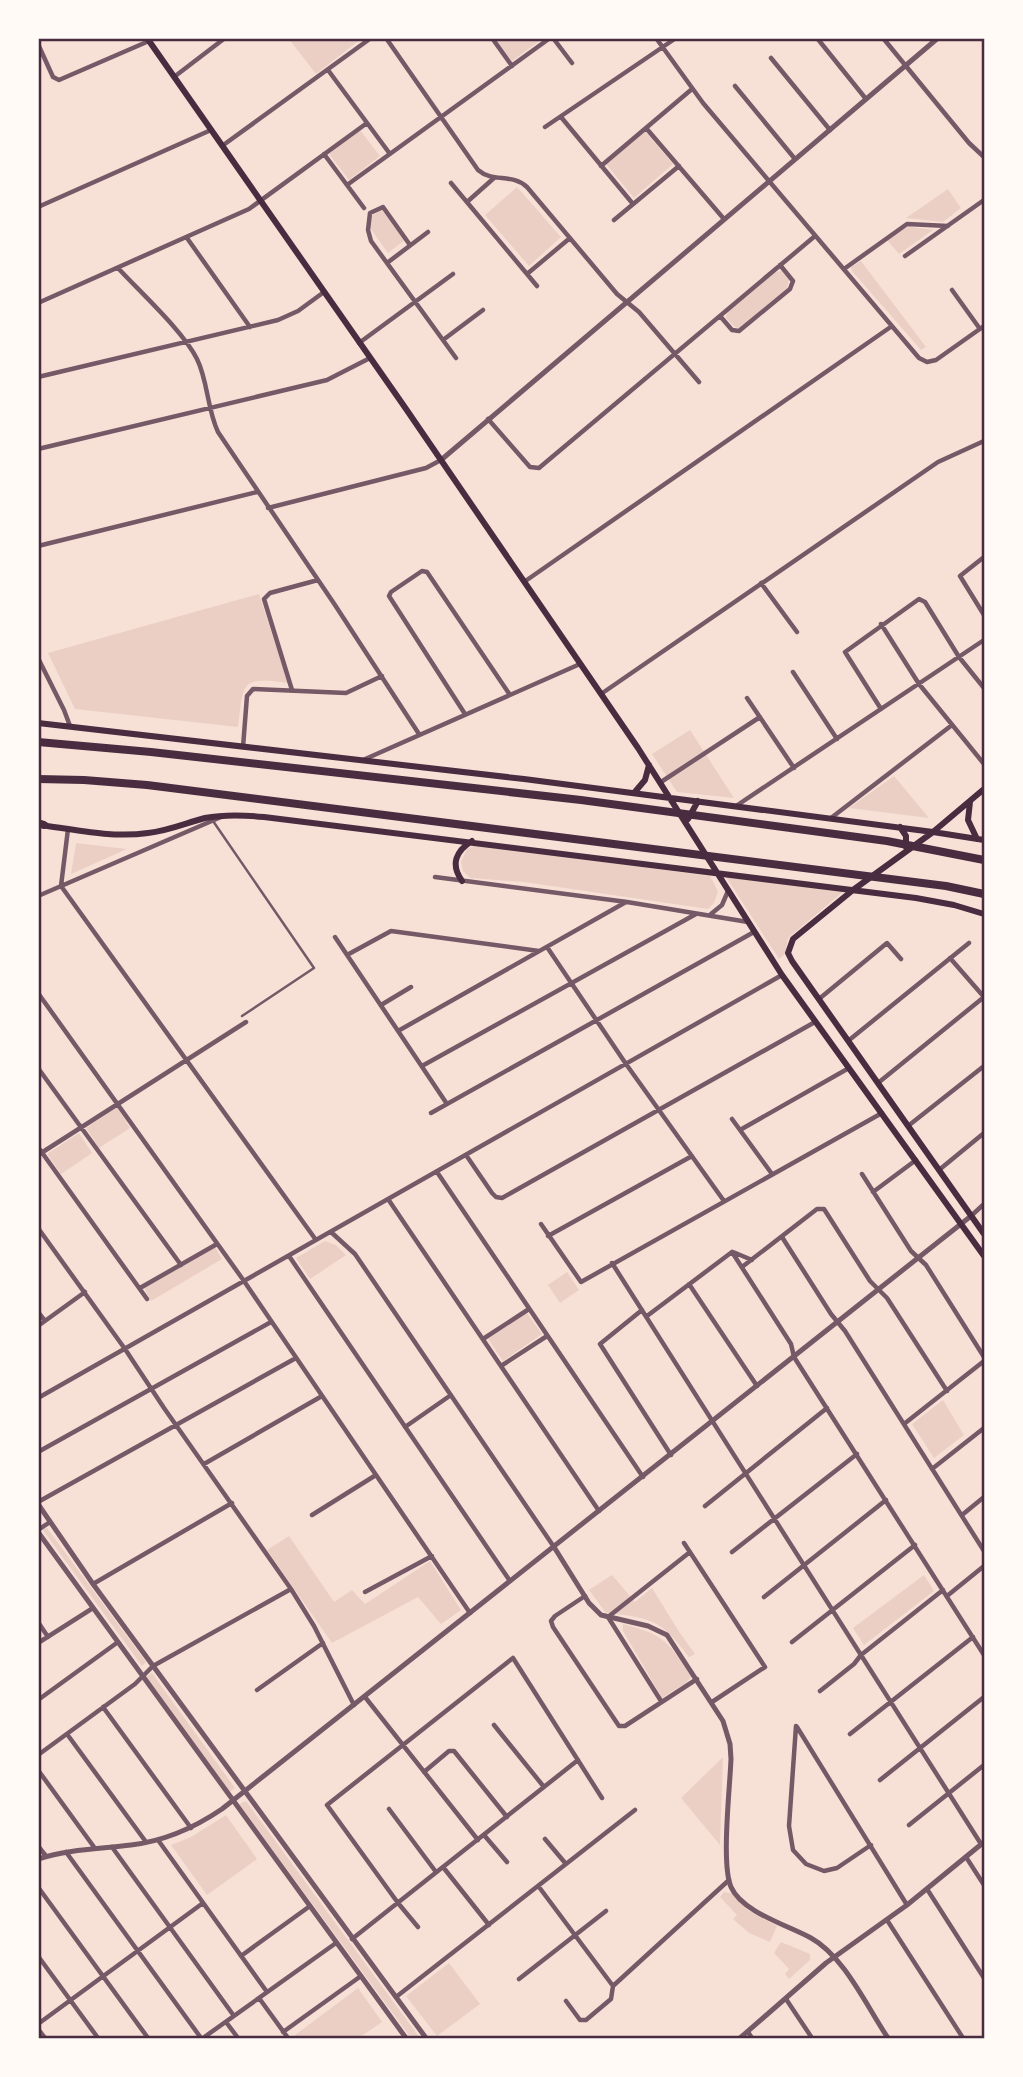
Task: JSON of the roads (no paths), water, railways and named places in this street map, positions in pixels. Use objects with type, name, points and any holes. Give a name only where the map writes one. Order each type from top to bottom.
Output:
[{"type":"highway","points":[[38,742],[581,800],[887,841],[985,860]]},
{"type":"highway","points":[[38,779],[160,787],[946,886],[985,894]]},
{"type":"main road","points":[[148,40],[661,782],[782,975],[985,1256]]},
{"type":"main road","points":[[38,723],[635,793],[981,840]]},
{"type":"main road","points":[[635,793],[645,779],[649,765]]},
{"type":"main road","points":[[985,789],[933,832],[853,890],[796,936],[789,945],[790,957],[985,1234]]},
{"type":"main road","points":[[971,800],[968,820],[971,830],[981,840]]},
{"type":"main road","points":[[687,824],[696,803]]},
{"type":"main road","points":[[40,824],[117,835],[146,834],[224,816],[264,817],[930,900],[985,914]]},
{"type":"main road","points":[[900,827],[906,836],[905,852]]},
{"type":"main road","points":[[461,881],[455,860],[459,851],[472,841]]},
{"type":"street","points":[[174,77],[225,38]]},
{"type":"street","points":[[222,146],[371,38]]},
{"type":"street","points":[[386,38],[478,170],[494,178],[509,178],[523,183],[617,294],[639,312],[699,382]]},
{"type":"street","points":[[347,185],[552,38],[572,63]]},
{"type":"street","points":[[656,38],[692,89],[919,358],[930,362],[982,328],[952,290]]},
{"type":"street","points":[[545,127],[676,38]]},
{"type":"street","points":[[817,38],[866,99]]},
{"type":"street","points":[[883,38],[968,143],[985,158]]},
{"type":"street","points":[[268,508],[426,468],[440,460],[938,38]]},
{"type":"street","points":[[493,39],[512,65]]},
{"type":"street","points":[[38,44],[53,77],[59,80],[148,40]]},
{"type":"street","points":[[771,58],[830,130]]},
{"type":"street","points":[[328,70],[390,154]]},
{"type":"street","points":[[735,86],[795,159]]},
{"type":"street","points":[[601,166],[692,89]]},
{"type":"street","points":[[561,117],[633,204]]},
{"type":"street","points":[[38,303],[249,209],[367,122]]},
{"type":"street","points":[[646,128],[724,219]]},
{"type":"street","points":[[38,207],[211,130]]},
{"type":"street","points":[[324,154],[364,208]]},
{"type":"street","points":[[614,220],[679,166]]},
{"type":"street","points":[[467,202],[494,178]]},
{"type":"street","points":[[451,183],[537,286]]},
{"type":"street","points":[[905,257],[985,201]]},
{"type":"street","points":[[411,245],[383,207],[370,213],[369,236],[456,358]]},
{"type":"street","points":[[844,269],[907,224],[948,226]]},
{"type":"street","points":[[387,262],[428,232]]},
{"type":"street","points":[[488,419],[530,467],[537,469],[815,236]]},
{"type":"street","points":[[187,238],[250,327]]},
{"type":"street","points":[[527,274],[570,238]]},
{"type":"street","points":[[720,316],[732,330],[739,331],[790,289],[793,281],[780,265]]},
{"type":"street","points":[[118,268],[184,342],[199,363],[218,432],[419,734]]},
{"type":"street","points":[[359,343],[453,274]]},
{"type":"street","points":[[38,377],[289,317],[324,292]]},
{"type":"street","points":[[443,340],[483,310]]},
{"type":"street","points":[[524,582],[892,326]]},
{"type":"street","points":[[38,449],[327,380],[370,358]]},
{"type":"street","points":[[601,694],[938,462],[985,441]]},
{"type":"street","points":[[38,546],[257,492]]},
{"type":"street","points":[[985,557],[960,576],[985,615]]},
{"type":"street","points":[[465,714],[389,596],[422,571],[427,572],[510,695]]},
{"type":"street","points":[[292,690],[264,599],[272,592],[318,580]]},
{"type":"street","points":[[761,583],[797,632]]},
{"type":"street","points":[[881,709],[845,656],[845,652],[915,600],[921,599],[959,657],[985,688]]},
{"type":"street","points":[[881,624],[919,684],[985,764]]},
{"type":"street","points":[[736,806],[985,640]]},
{"type":"street","points":[[38,658],[70,727]]},
{"type":"street","points":[[361,761],[580,664]]},
{"type":"street","points":[[793,672],[836,739]]},
{"type":"street","points":[[243,747],[248,693],[257,688],[351,692],[382,676]]},
{"type":"street","points":[[747,698],[794,768]]},
{"type":"street","points":[[661,782],[760,717]]},
{"type":"street","points":[[831,818],[952,725]]},
{"type":"street","points":[[38,895],[224,816]]},
{"type":"street","points":[[68,829],[61,886],[316,1240]]},
{"type":"street","points":[[435,877],[627,902],[748,922]]},
{"type":"street","points":[[711,915],[722,905],[728,890]]},
{"type":"street","points":[[398,1031],[627,902]]},
{"type":"street","points":[[422,1066],[698,913]]},
{"type":"street","points":[[347,955],[391,931],[540,951]]},
{"type":"street","points":[[431,1113],[754,932]]},
{"type":"street","points":[[335,937],[447,1104]]},
{"type":"street","points":[[819,999],[887,943],[901,959]]},
{"type":"street","points":[[848,1041],[969,943]]},
{"type":"street","points":[[547,947],[724,1201]]},
{"type":"street","points":[[878,1083],[984,997],[950,958]]},
{"type":"street","points":[[38,1398],[782,975]]},
{"type":"street","points":[[381,1005],[411,987]]},
{"type":"street","points":[[38,993],[244,1281],[470,1613]]},
{"type":"street","points":[[466,1155],[492,1193],[499,1198],[506,1196],[815,1022]]},
{"type":"street","points":[[41,1154],[246,1023]]},
{"type":"street","points":[[908,1126],[985,1066]]},
{"type":"street","points":[[38,1068],[181,1265]]},
{"type":"street","points":[[740,1130],[849,1068]]},
{"type":"street","points":[[541,1224],[580,1282],[883,1112]]},
{"type":"street","points":[[732,1119],[772,1174]]},
{"type":"street","points":[[939,1170],[985,1133]]},
{"type":"street","points":[[38,1147],[148,1299]]},
{"type":"street","points":[[548,1236],[692,1156]]},
{"type":"street","points":[[873,1192],[916,1159]]},
{"type":"street","points":[[437,1172],[643,1477]]},
{"type":"street","points":[[862,1174],[911,1251],[926,1265],[985,1359],[904,1424]]},
{"type":"street","points":[[388,1199],[599,1511]]},
{"type":"street","points":[[38,1859],[65,1851],[158,1840],[191,1828],[233,1801],[985,1204]]},
{"type":"street","points":[[742,1268],[817,1209],[822,1208],[887,1298],[947,1391]]},
{"type":"street","points":[[38,1228],[291,1590],[323,1643],[354,1706]]},
{"type":"street","points":[[331,1232],[355,1254],[595,1609],[608,1617],[658,1629],[667,1635],[723,1721],[730,1744],[727,1857],[732,1889],[745,1904],[812,1938],[834,1956],[888,2039]]},
{"type":"street","points":[[782,1237],[985,1551]]},
{"type":"street","points":[[140,1289],[217,1244]]},
{"type":"street","points":[[732,1252],[752,1260]]},
{"type":"street","points":[[732,1252],[790,1344],[794,1357],[985,1655]]},
{"type":"street","points":[[646,1316],[732,1252]]},
{"type":"street","points":[[289,1256],[510,1581]]},
{"type":"street","points":[[612,1263],[983,1843],[907,1905],[834,1956],[740,2039]]},
{"type":"street","points":[[690,1284],[757,1387]]},
{"type":"street","points":[[38,1326],[85,1292]]},
{"type":"street","points":[[483,1339],[529,1309]]},
{"type":"street","points":[[642,1310],[600,1344],[671,1455]]},
{"type":"street","points":[[38,1312],[45,1321]]},
{"type":"street","points":[[38,1452],[271,1322]]},
{"type":"street","points":[[501,1366],[547,1336]]},
{"type":"street","points":[[296,1358],[38,1503],[93,1584],[426,2039]]},
{"type":"street","points":[[405,1427],[451,1395]]},
{"type":"street","points":[[204,1464],[322,1396]]},
{"type":"street","points":[[705,1506],[827,1408]]},
{"type":"street","points":[[932,1469],[985,1428]]},
{"type":"street","points":[[732,1552],[857,1454]]},
{"type":"street","points":[[312,1515],[376,1475]]},
{"type":"street","points":[[962,1515],[985,1497]]},
{"type":"street","points":[[764,1597],[886,1500]]},
{"type":"street","points":[[93,1584],[232,1503]]},
{"type":"street","points":[[50,1522],[38,1531],[406,2039]]},
{"type":"street","points":[[684,1543],[765,1667],[712,1702]]},
{"type":"street","points":[[792,1642],[915,1545]]},
{"type":"street","points":[[608,1617],[690,1552]]},
{"type":"street","points":[[365,1592],[432,1556]]},
{"type":"street","points":[[947,1596],[985,1566]]},
{"type":"street","points":[[38,1755],[153,1666],[291,1590]]},
{"type":"street","points":[[820,1690],[943,1590]]},
{"type":"street","points":[[585,1597],[551,1621],[620,1726],[625,1726],[697,1679]]},
{"type":"street","points":[[38,1643],[93,1608]]},
{"type":"street","points":[[608,1617],[661,1702]]},
{"type":"street","points":[[38,1622],[48,1637]]},
{"type":"street","points":[[850,1734],[973,1637]]},
{"type":"street","points":[[38,1700],[118,1642]]},
{"type":"street","points":[[257,1690],[323,1643]]},
{"type":"street","points":[[418,1927],[327,1805],[513,1658],[602,1798]]},
{"type":"street","points":[[365,1697],[478,1840]]},
{"type":"street","points":[[880,1780],[985,1697]]},
{"type":"street","points":[[103,1707],[191,1828]]},
{"type":"street","points":[[494,1725],[544,1787]]},
{"type":"street","points":[[871,1845],[837,1868],[824,1871],[806,1864],[793,1850],[789,1808],[796,1726],[871,1845],[907,1905]]},
{"type":"street","points":[[67,1734],[146,1842]]},
{"type":"street","points":[[424,1772],[450,1750],[454,1751],[507,1816]]},
{"type":"street","points":[[352,1939],[578,1760]]},
{"type":"street","points":[[909,1825],[985,1765]]},
{"type":"street","points":[[38,1770],[94,1847]]},
{"type":"street","points":[[389,1809],[436,1872]]},
{"type":"street","points":[[396,1997],[635,1810]]},
{"type":"street","points":[[484,1835],[507,1862]]},
{"type":"street","points":[[545,1839],[566,1864]]},
{"type":"street","points":[[158,1840],[267,1992]]},
{"type":"street","points":[[38,1846],[46,1856]]},
{"type":"street","points":[[111,1846],[234,2016]]},
{"type":"street","points":[[65,1851],[202,2039],[336,1942]]},
{"type":"street","points":[[966,1857],[985,1885]]},
{"type":"street","points":[[443,1867],[489,1925]]},
{"type":"street","points":[[612,1986],[729,1880]]},
{"type":"street","points":[[38,1886],[148,2039]]},
{"type":"street","points":[[539,1887],[612,1986],[611,1999],[586,2020],[580,2020],[566,2001]]},
{"type":"street","points":[[928,1889],[985,1978]]},
{"type":"street","points":[[46,2039],[38,2027],[204,1903]]},
{"type":"street","points":[[241,1956],[310,1906]]},
{"type":"street","points":[[519,1979],[606,1911]]},
{"type":"street","points":[[887,1920],[963,2039]]},
{"type":"street","points":[[38,1956],[98,2039]]},
{"type":"street","points":[[284,2032],[361,1976]]},
{"type":"street","points":[[259,1998],[288,2039]]},
{"type":"street","points":[[786,1999],[812,2039]]},
{"type":"street","points":[[226,2022],[238,2039]]},
{"type":"street","points":[[748,2032],[752,2039]]},
{"type":"lane","points":[[213,821],[314,968],[242,1016]]}]
